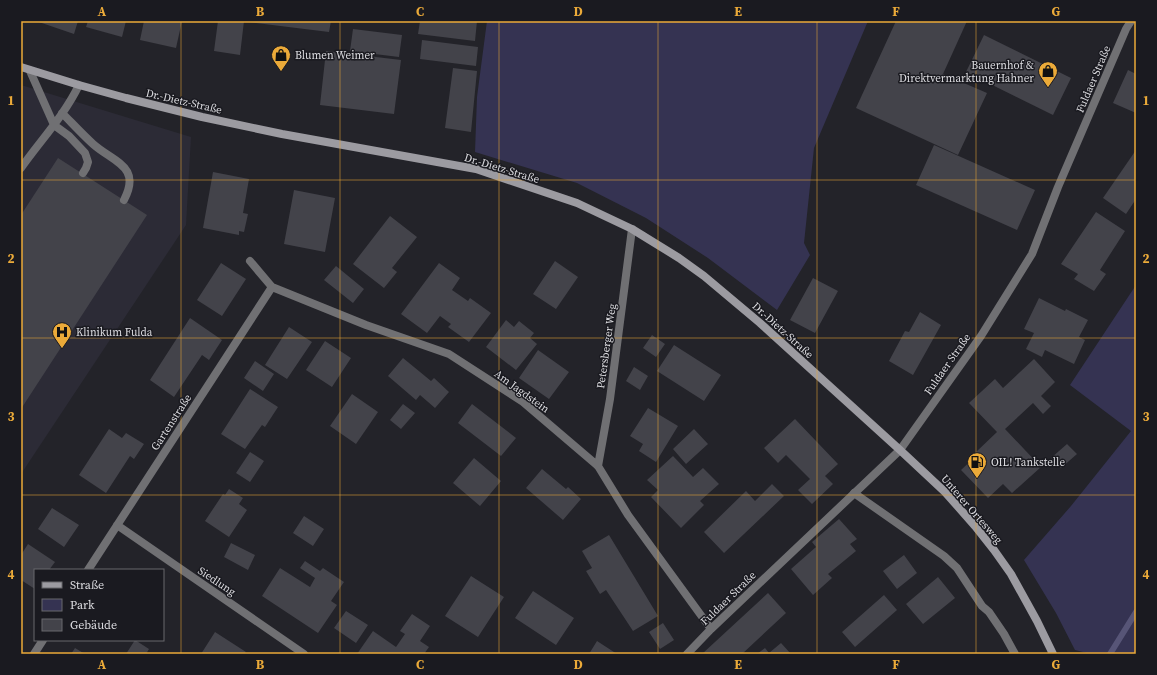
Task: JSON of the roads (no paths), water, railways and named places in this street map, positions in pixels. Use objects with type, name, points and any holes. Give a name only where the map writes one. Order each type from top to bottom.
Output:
[{"type":"main road","name":"Dr.-Dietz-Straße","points":[[21,67],[79,85],[180,111],[275,132],[476,169],[577,203],[632,229],[679,258],[710,281],[766,328],[900,450]]},
{"type":"main road","name":"Unterer Ortesweg","points":[[900,450],[945,492],[994,550],[1011,574],[1053,654]]},
{"type":"street","name":"Fuldaer Straße","points":[[687,654],[711,629],[900,450],[981,336],[1032,254],[1064,172],[1126,29],[1131,21]]},
{"type":"street","points":[[30,71],[54,125],[69,136],[85,153],[88,162],[83,173]]},
{"type":"street","points":[[21,168],[54,125],[73,97],[79,85]]},
{"type":"street","points":[[62,113],[92,144],[124,167],[128,173],[130,185],[129,191],[124,200]]},
{"type":"street","name":"Petersberger Weg","points":[[598,466],[610,399],[632,229]]},
{"type":"street","name":"Am Jagdstein","points":[[250,261],[272,287],[366,325],[449,354],[523,402],[598,466],[628,515],[711,629]]},
{"type":"street","name":"Gartenstraße","points":[[89,569],[272,287]]},
{"type":"street","points":[[854,493],[944,556],[957,568],[982,606],[989,612],[1015,654]]},
{"type":"street","name":"Siedlung","points":[[117,525],[304,654]]},
{"type":"street","points":[[34,654],[42,641]]},
{"type":"waterway","points":[[1110,654],[1136,612]]},
{"type":"place","name":"Blumen Weimer","points":[[281,72]]},
{"type":"place","name":"Bauernhof & Direktvermarktung Hahner","points":[[1048,88]]},
{"type":"place","name":"Klinikum Fulda","points":[[62,349]]},
{"type":"place","name":"OIL! Tankstelle","points":[[977,479]]}]
